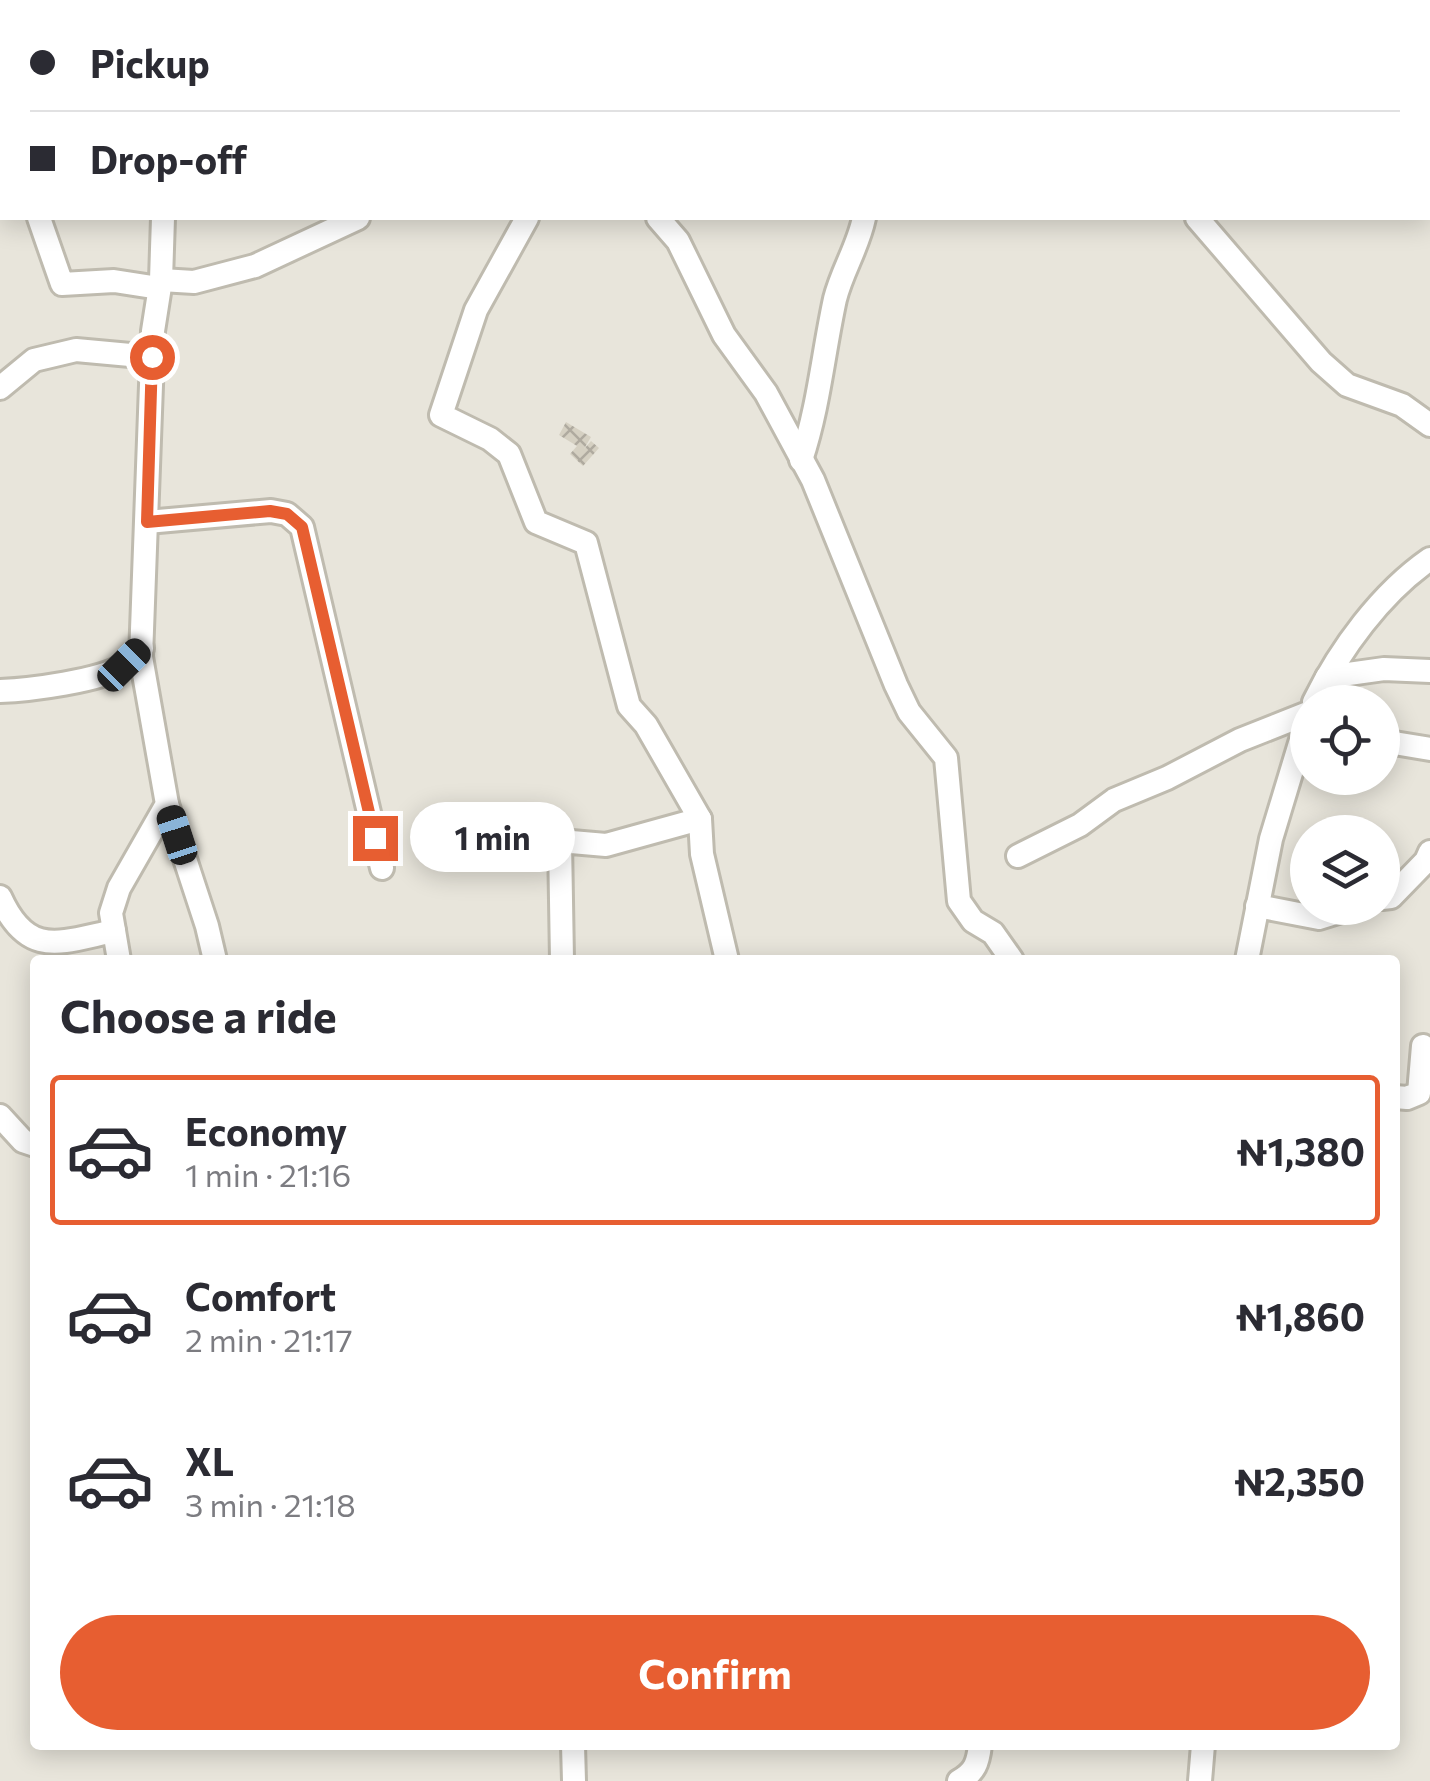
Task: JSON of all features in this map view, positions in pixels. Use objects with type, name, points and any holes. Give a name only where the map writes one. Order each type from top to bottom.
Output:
[{"type":"street","points":[[41,220],[62,284],[114,280],[194,282],[255,266],[354,220]]},
{"type":"street","points":[[162,220],[152,357],[142,648],[167,804],[214,955]]},
{"type":"street","points":[[526,220],[476,310],[441,415],[490,439],[509,454],[536,522],[586,543],[629,706],[646,725],[700,819],[702,854],[726,955]]},
{"type":"street","points":[[660,220],[678,241],[724,335],[766,394],[814,480],[896,685],[909,712],[946,758],[959,900],[973,921],[993,933],[1008,955]]},
{"type":"street","points":[[802,460],[816,415],[836,296],[864,220]]},
{"type":"street","points":[[1199,220],[1321,362],[1347,385],[1402,405],[1430,424]]},
{"type":"street","points":[[0,388],[34,360],[76,350],[152,357]]},
{"type":"street","points":[[147,522],[270,511],[287,514],[302,527],[382,868]]},
{"type":"street","points":[[1322,685],[1404,578],[1430,559]]},
{"type":"street","points":[[0,691],[26,690],[102,674],[124,665],[142,648]]},
{"type":"street","points":[[1327,676],[1384,669],[1430,670]]},
{"type":"street","points":[[1018,856],[1080,825],[1114,800],[1240,740],[1290,722]]},
{"type":"street","points":[[1400,744],[1430,749]]},
{"type":"street","points":[[1247,955],[1290,770]]},
{"type":"street","points":[[118,955],[110,914],[119,888],[167,804]]},
{"type":"street","points":[[562,955],[560,841],[606,844],[700,819]]},
{"type":"street","points":[[1400,887],[1430,852]]},
{"type":"street","points":[[0,897],[7,913],[28,935],[50,944],[114,931]]},
{"type":"street","points":[[1257,906],[1290,912]]},
{"type":"street","points":[[1400,1097],[1420,1093],[1423,1046]]},
{"type":"street","points":[[0,1116],[30,1143]]},
{"type":"street","points":[[572,1750],[574,1781]]},
{"type":"street","points":[[959,1781],[978,1764],[979,1750]]},
{"type":"street","points":[[1200,1781],[1203,1750]]},
{"type":"shaded area","points":[[0,220],[1430,220],[1430,1781],[0,1781]]},
{"type":"building","points":[[566,422],[591,437],[584,449],[591,441],[599,448],[583,466],[570,454],[577,446],[559,435]]},
{"type":"route","points":[[152,357],[147,522],[270,511],[287,514],[302,527],[375,838]]}]
